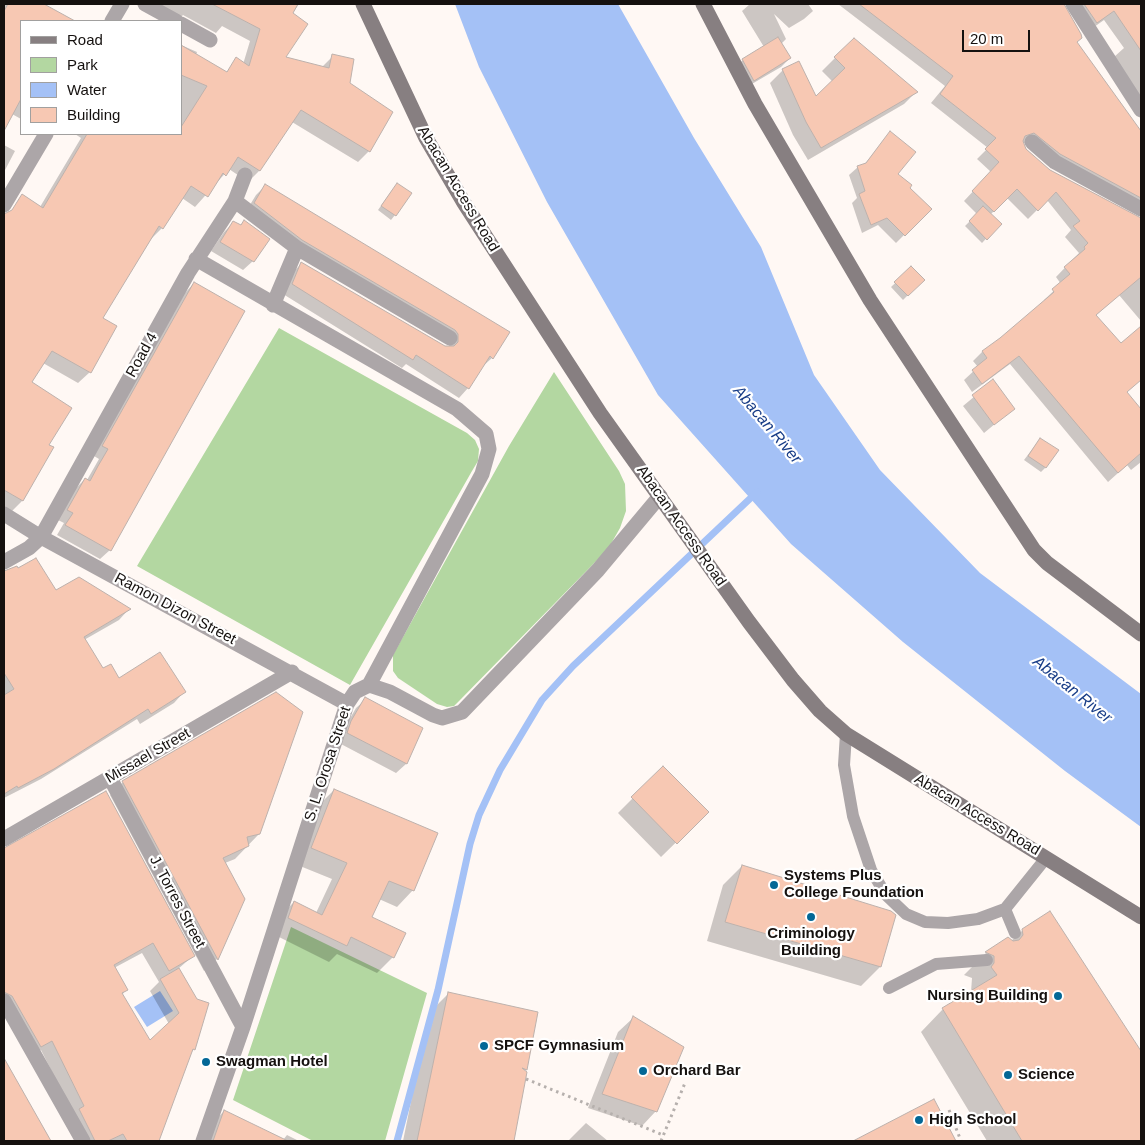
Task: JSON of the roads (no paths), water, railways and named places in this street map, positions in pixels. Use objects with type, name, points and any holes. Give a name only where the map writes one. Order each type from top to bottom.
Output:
[{"type":"street","points":[[113,20],[122,4]]},
{"type":"street","points":[[145,4],[174,20]]},
{"type":"street","name":"Abacan Access Road","points":[[363,4],[426,138],[464,203],[600,413],[749,622],[820,711],[846,734],[1141,917]]},
{"type":"street","points":[[703,4],[755,104],[870,300],[1034,550],[1047,563],[1141,634]]},
{"type":"street","points":[[1073,4],[1141,110]]},
{"type":"street","points":[[182,25],[210,40]]},
{"type":"street","points":[[4,206],[45,135]]},
{"type":"street","points":[[1032,142],[1055,162],[1141,209]]},
{"type":"street","name":"Road 4","points":[[41,537],[196,259],[235,201],[245,175]]},
{"type":"street","points":[[235,201],[296,248],[450,338]]},
{"type":"street","points":[[273,305],[296,248]]},
{"type":"street","points":[[196,259],[273,305],[457,409],[486,434],[489,449],[482,474],[369,685],[380,688],[438,717],[452,717],[462,712],[598,570],[660,496]]},
{"type":"street","name":"Ramon Dizon Street","points":[[4,514],[41,537],[292,672],[347,704]]},
{"type":"street","points":[[4,562],[29,548],[41,537]]},
{"type":"street","name":"Missael Street","points":[[4,839],[292,672]]},
{"type":"street","name":"S. L. Orosa Street","points":[[203,1141],[243,1027],[347,704],[355,692],[369,685]]},
{"type":"street","name":"J. Torres Street","points":[[110,778],[243,1027]]},
{"type":"street","points":[[4,1001],[83,1141]]},
{"type":"lane","points":[[846,734],[844,765],[853,816],[871,870],[886,895],[906,914],[925,922],[948,923],[978,919],[1004,909],[1020,893],[1046,858]]},
{"type":"lane","points":[[1004,909],[1015,933]]},
{"type":"lane","points":[[889,988],[936,964],[986,960]]},
{"type":"water","name":"Abacan River","points":[[455,4],[618,4],[694,138],[761,247],[814,375],[880,470],[980,573],[1141,694],[1141,827],[1065,771],[903,642],[791,544],[658,395],[547,202],[479,67]]},
{"type":"water","points":[[160,991],[173,1011],[147,1027],[134,1007]]},
{"type":"waterway","points":[[397,1141],[438,990],[470,844],[479,815],[500,770],[542,700],[573,666],[757,492]]},
{"type":"place","name":"Systems Plus College Foundation","points":[[774,885]]},
{"type":"place","name":"Criminology Building","points":[[811,917]]},
{"type":"place","name":"Nursing Building","points":[[1058,996]]},
{"type":"place","name":"SPCF Gymnasium","points":[[484,1046]]},
{"type":"place","name":"Swagman Hotel","points":[[206,1062]]},
{"type":"place","name":"Orchard Bar","points":[[643,1071]]},
{"type":"place","name":"Science","points":[[1008,1075]]},
{"type":"place","name":"High School","points":[[919,1120]]}]
